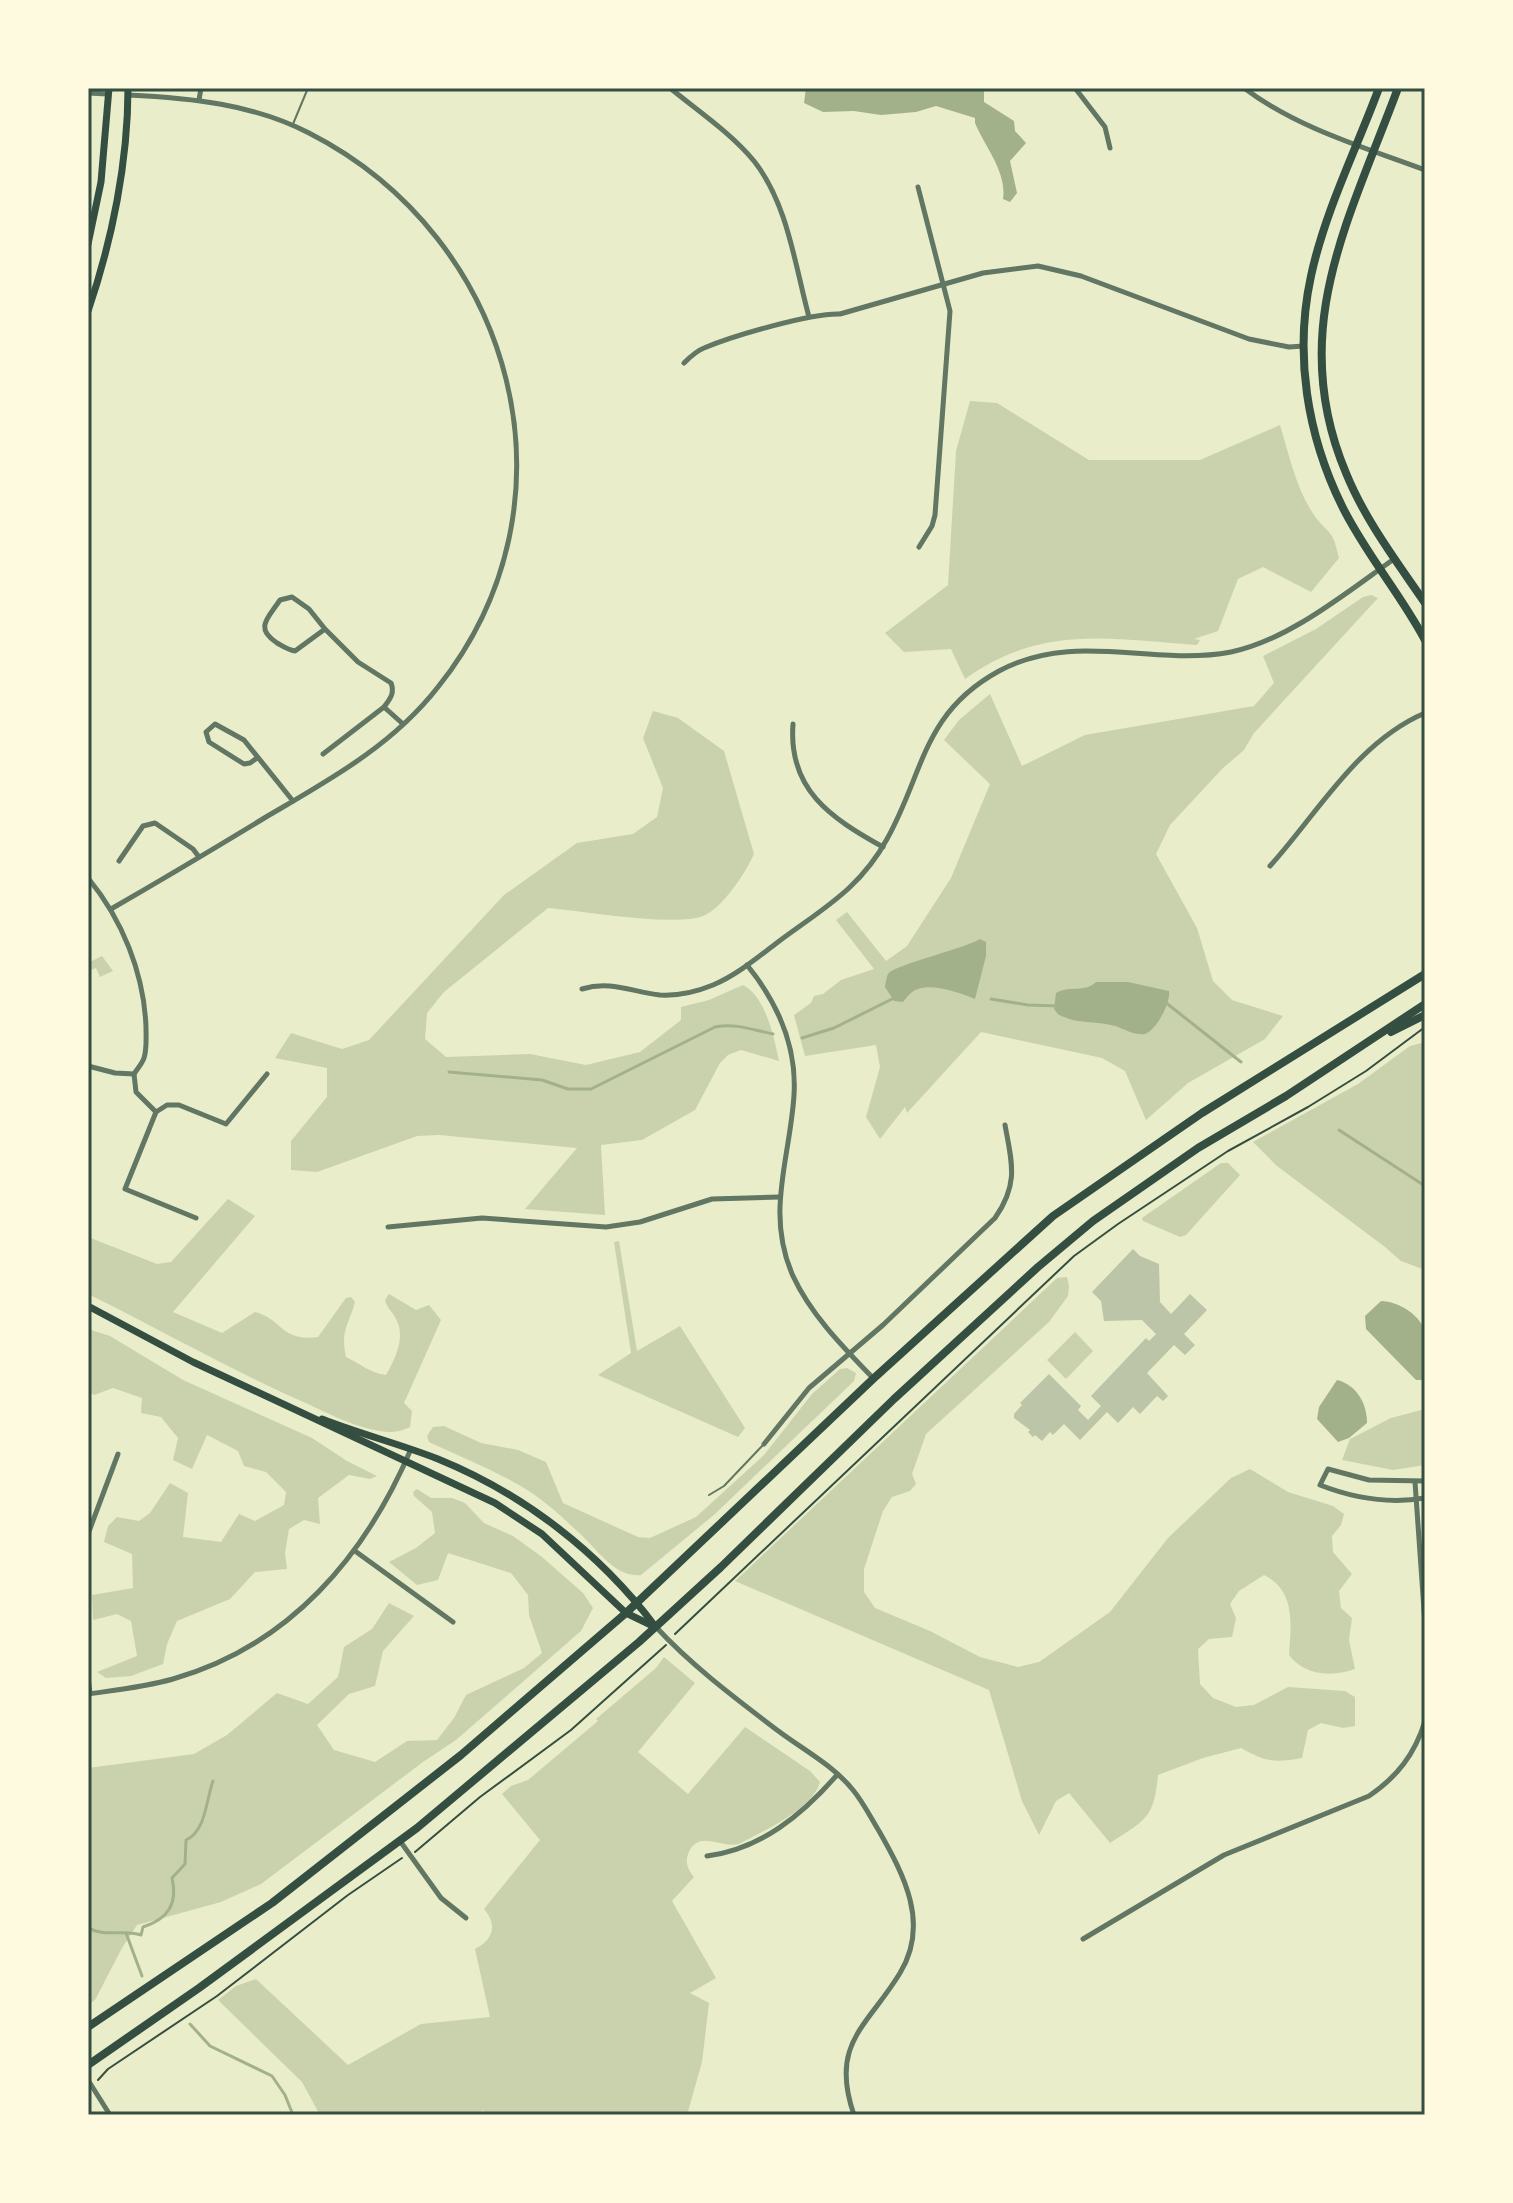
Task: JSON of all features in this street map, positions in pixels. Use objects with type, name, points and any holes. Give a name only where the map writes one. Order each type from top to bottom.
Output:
[{"type":"main road","points":[[1379,88],[1316,255],[1306,306],[1304,377],[1319,450],[1343,507],[1425,640]]},
{"type":"main road","points":[[1398,88],[1332,266],[1322,319],[1322,367],[1329,420],[1345,472],[1358,499],[1425,603]]},
{"type":"main road","points":[[88,244],[101,182],[109,91],[128,92],[117,196],[88,311]]},
{"type":"main road","points":[[88,2027],[272,1903],[461,1755],[626,1613],[873,1379],[1053,1216],[1202,1113],[1425,974]]},
{"type":"main road","points":[[88,2065],[210,1980],[400,1840],[655,1627],[894,1399],[1065,1243],[1198,1148],[1425,1004]]},
{"type":"main road","points":[[1365,1044],[1425,1015]]},
{"type":"main road","points":[[88,1306],[193,1362],[461,1485],[520,1518],[566,1555],[626,1613],[655,1627]]},
{"type":"main road","points":[[283,1404],[411,1449],[487,1481],[528,1505],[556,1525],[637,1602],[655,1627]]},
{"type":"street","points":[[199,100],[201,88]]},
{"type":"street","points":[[670,88],[740,146],[768,181],[779,209],[809,317]]},
{"type":"street","points":[[1075,88],[1105,127],[1110,148]]},
{"type":"street","points":[[1244,88],[1292,117],[1425,170]]},
{"type":"street","points":[[88,93],[109,91]]},
{"type":"street","points":[[111,909],[352,767],[403,724],[439,687],[486,607],[501,564],[515,493],[515,429],[499,354],[478,300],[451,253],[432,229],[376,174],[342,151],[292,125],[248,110],[199,100],[128,92]]},
{"type":"street","points":[[918,187],[950,311],[935,515],[919,547]]},
{"type":"street","points":[[684,363],[704,348],[809,317],[840,314],[1000,269],[1026,266],[1081,276],[1249,339],[1274,345],[1304,346]]},
{"type":"street","points":[[582,989],[606,984],[659,995],[686,994],[717,984],[842,897],[883,847],[904,803],[919,760],[936,731],[963,697],[996,673],[1029,658],[1068,650],[1190,656],[1244,649],[1293,627],[1395,559]]},
{"type":"street","points":[[323,754],[384,707],[394,689],[391,683],[358,662],[309,609],[292,597],[280,600],[264,623],[267,636],[290,651],[295,651],[325,629]]},
{"type":"street","points":[[384,707],[403,724]]},
{"type":"street","points":[[1270,866],[1352,767],[1380,741],[1425,713]]},
{"type":"street","points":[[793,724],[794,759],[809,790],[827,811],[883,847]]},
{"type":"street","points":[[257,758],[244,764],[209,742],[206,732],[211,725],[221,725],[244,740],[293,801]]},
{"type":"street","points":[[119,861],[148,823],[155,823],[193,849],[199,857]]},
{"type":"street","points":[[88,878],[111,909],[128,945],[144,1000],[146,1050],[134,1074],[136,1092],[156,1112]]},
{"type":"street","points":[[747,965],[777,1009],[792,1059],[794,1096],[778,1212],[793,1276],[817,1315],[873,1379]]},
{"type":"street","points":[[88,1066],[134,1074]]},
{"type":"street","points":[[196,1218],[125,1189],[156,1112],[167,1105],[179,1105],[226,1124],[267,1074]]},
{"type":"street","points":[[764,1444],[809,1388],[977,1237],[1007,1201],[1012,1167],[1005,1125]]},
{"type":"street","points":[[388,1227],[482,1218],[606,1227],[640,1222],[712,1199],[779,1197]]},
{"type":"street","points":[[88,1678],[89,1694],[173,1679],[241,1650],[305,1606],[355,1551],[386,1501],[411,1449]]},
{"type":"street","points":[[88,1534],[118,1454]]},
{"type":"street","points":[[1425,1481],[1369,1480],[1328,1469],[1320,1485],[1367,1498],[1398,1501],[1425,1498]]},
{"type":"street","points":[[1415,1482],[1425,1624]]},
{"type":"street","points":[[355,1551],[453,1622]]},
{"type":"street","points":[[655,1627],[751,1710],[818,1758],[852,1789],[897,1862],[908,1888],[914,1929],[906,1961],[858,2029],[850,2050],[846,2087],[854,2115]]},
{"type":"street","points":[[1083,1939],[1224,1855],[1369,1796],[1389,1781],[1406,1762],[1425,1721]]},
{"type":"street","points":[[707,1856],[741,1849],[780,1828],[804,1810],[837,1775]]},
{"type":"street","points":[[400,1840],[441,1898],[466,1918]]},
{"type":"street","points":[[88,2080],[110,2115]]},
{"type":"lane","points":[[292,125],[308,88]]},
{"type":"lane","points":[[709,1495],[724,1486],[764,1444]]},
{"type":"path","points":[[94,2091],[99,2077],[108,2069],[217,1996],[348,1895],[397,1860],[410,1855],[480,1797],[571,1730],[642,1669],[689,1618],[1074,1256],[1228,1151],[1366,1071],[1425,1027]]},
{"type":"shaded area","points":[[806,88],[984,88],[984,102],[1014,121],[1015,131],[1026,143],[1010,161],[1017,193],[1010,202],[1003,199],[999,169],[975,118],[936,106],[916,112],[881,115],[854,111],[823,112],[804,103]]},
{"type":"shaded area","points":[[970,401],[997,403],[1089,460],[1200,460],[1280,425],[1302,494],[1332,537],[1339,558],[1311,592],[1263,567],[1238,579],[1218,631],[1194,639],[1200,640],[1197,645],[1105,639],[1049,642],[993,662],[965,679],[951,649],[904,652],[885,633],[948,585],[956,451]]},
{"type":"shaded area","points":[[1371,595],[1378,598],[1254,733],[1244,750],[1170,825],[1156,854],[1197,928],[1213,981],[1232,1000],[1283,1016],[1265,1039],[1188,1083],[1146,1120],[1125,1071],[1102,1058],[981,1032],[907,1113],[905,1107],[880,1139],[866,1117],[880,1067],[876,1045],[805,1056],[794,1015],[811,1003],[814,996],[823,994],[841,980],[874,969],[836,920],[847,912],[886,961],[907,946],[951,878],[990,784],[944,740],[959,720],[990,694],[1022,766],[1085,735],[1254,706],[1274,683],[1263,656],[1316,629],[1363,597]]},
{"type":"shaded area","points":[[653,711],[678,718],[724,751],[754,854],[739,880],[718,906],[703,916],[690,919],[651,919],[548,908],[444,992],[427,1013],[425,1039],[446,1057],[530,1054],[586,1065],[640,1052],[681,1020],[681,1007],[709,1000],[743,985],[763,1008],[779,1061],[741,1050],[728,1055],[720,1063],[695,1110],[642,1140],[601,1145],[605,1215],[525,1209],[577,1148],[439,1135],[417,1136],[317,1172],[291,1170],[291,1141],[327,1097],[327,1068],[275,1058],[291,1033],[342,1049],[369,1040],[504,895],[577,843],[633,834],[657,817],[663,788],[643,738]]},
{"type":"shaded area","points":[[980,939],[986,942],[986,956],[975,999],[939,988],[924,987],[909,994],[903,1002],[894,1001],[885,987],[893,970]]},
{"type":"shaded area","points":[[102,956],[113,971],[100,977],[96,968],[91,970],[88,963]]},
{"type":"shaded area","points":[[1096,982],[1128,982],[1169,991],[1168,1001],[1154,1027],[1145,1034],[1109,1024],[1070,1019],[1059,1015],[1054,1009],[1056,993],[1087,987]]},
{"type":"shaded area","points":[[1425,1042],[1425,1270],[1401,1261],[1277,1166],[1253,1142],[1358,1084],[1410,1046]]},
{"type":"shaded area","points":[[1221,1163],[1228,1163],[1240,1175],[1186,1235],[1180,1237],[1143,1221],[1142,1218]]},
{"type":"shaded area","points":[[228,1199],[255,1216],[173,1312],[222,1333],[255,1312],[296,1336],[318,1337],[346,1298],[351,1297],[355,1302],[345,1334],[346,1357],[386,1375],[396,1355],[400,1332],[385,1300],[389,1294],[416,1310],[429,1305],[441,1320],[404,1403],[412,1411],[410,1427],[384,1432],[338,1418],[88,1294],[88,1237],[157,1264],[171,1262]]},
{"type":"shaded area","points":[[619,1241],[637,1351],[680,1326],[745,1428],[738,1437],[598,1375],[631,1353],[614,1242]]},
{"type":"shaded area","points":[[1067,1277],[1068,1296],[1049,1322],[926,1434],[912,1474],[916,1484],[910,1491],[892,1497],[883,1511],[864,1569],[864,1592],[875,1608],[930,1631],[980,1657],[1018,1667],[1039,1662],[1110,1612],[1168,1538],[1231,1478],[1250,1469],[1288,1492],[1333,1506],[1344,1514],[1341,1525],[1332,1536],[1333,1552],[1352,1574],[1339,1591],[1341,1608],[1352,1618],[1349,1640],[1355,1669],[1319,1673],[1295,1662],[1289,1655],[1290,1620],[1286,1599],[1282,1590],[1264,1575],[1239,1591],[1230,1604],[1236,1618],[1232,1637],[1209,1639],[1198,1649],[1200,1684],[1213,1698],[1236,1707],[1254,1705],[1288,1687],[1345,1691],[1355,1697],[1355,1726],[1343,1728],[1321,1723],[1308,1730],[1302,1758],[1270,1760],[1241,1748],[1158,1775],[1154,1801],[1146,1817],[1110,1843],[1069,1793],[1056,1801],[1039,1835],[1022,1801],[989,1690],[735,1581],[1057,1278]]},
{"type":"shaded area","points":[[1381,1301],[1409,1311],[1420,1321],[1426,1345],[1425,1380],[1416,1380],[1366,1329],[1365,1316]]},
{"type":"shaded area","points":[[88,1329],[110,1336],[183,1380],[312,1438],[377,1476],[370,1479],[349,1475],[318,1498],[320,1524],[304,1520],[289,1529],[285,1553],[287,1569],[255,1572],[230,1599],[177,1621],[163,1664],[131,1676],[106,1678],[97,1672],[137,1656],[131,1621],[117,1614],[93,1620],[92,1595],[133,1588],[132,1554],[104,1542],[108,1526],[117,1517],[139,1521],[150,1513],[170,1483],[188,1493],[183,1537],[221,1542],[239,1514],[255,1521],[284,1505],[286,1492],[266,1472],[244,1466],[238,1451],[207,1435],[192,1469],[173,1460],[178,1438],[161,1417],[141,1413],[142,1398],[113,1388],[94,1395],[88,1391]]},
{"type":"shaded area","points":[[1075,1332],[1093,1351],[1066,1379],[1047,1360]]},
{"type":"shaded area","points":[[847,1368],[856,1373],[854,1381],[715,1514],[641,1575],[631,1575],[614,1567],[531,1493],[501,1475],[429,1442],[427,1436],[433,1427],[444,1426],[481,1443],[518,1450],[546,1462],[563,1503],[638,1537],[650,1538],[696,1517],[764,1455],[812,1394],[840,1369]]},
{"type":"shaded area","points":[[1337,1380],[1350,1386],[1360,1396],[1367,1423],[1349,1438],[1338,1442],[1317,1419],[1319,1407]]},
{"type":"shaded area","points":[[1425,1409],[1425,1465],[1393,1470],[1342,1460],[1350,1439],[1391,1418]]},
{"type":"shaded area","points":[[417,1489],[431,1498],[452,1498],[465,1503],[484,1523],[513,1536],[542,1557],[583,1593],[593,1608],[581,1631],[456,1740],[261,1884],[221,1902],[137,1925],[95,2000],[88,2005],[88,1768],[194,1754],[227,1735],[277,1693],[308,1704],[338,1677],[344,1647],[372,1629],[389,1603],[414,1616],[383,1651],[375,1686],[349,1694],[317,1725],[334,1750],[375,1762],[407,1741],[437,1740],[466,1695],[524,1668],[542,1653],[529,1615],[528,1595],[511,1573],[448,1553],[438,1580],[417,1585],[389,1562],[416,1548],[435,1533],[432,1512],[414,1496],[413,1492]]},
{"type":"shaded area","points":[[664,1657],[695,1683],[638,1752],[688,1794],[745,1727],[810,1771],[820,1782],[807,1802],[773,1826],[739,1844],[698,1842],[688,1854],[688,1866],[694,1877],[672,1901],[716,1978],[690,1993],[709,2003],[702,2062],[687,2115],[482,2115],[484,2110],[475,2115],[320,2115],[302,2082],[218,2000],[236,1986],[256,1979],[348,2065],[421,2024],[490,2017],[475,1949],[492,1932],[491,1921],[484,1909],[540,1840],[502,1794],[511,1786],[528,1780],[598,1721],[596,1719],[656,1668]]},
{"type":"building","points":[[1133,1249],[1140,1256],[1159,1264],[1160,1302],[1171,1314],[1190,1294],[1207,1310],[1184,1334],[1195,1345],[1185,1355],[1174,1345],[1147,1373],[1168,1396],[1163,1401],[1157,1396],[1140,1414],[1133,1407],[1118,1423],[1107,1412],[1080,1440],[1064,1424],[1042,1441],[1035,1435],[1033,1437],[1028,1432],[1030,1430],[1014,1418],[1014,1414],[1022,1405],[1020,1403],[1049,1374],[1081,1406],[1078,1410],[1088,1420],[1101,1406],[1091,1396],[1146,1338],[1149,1341],[1156,1334],[1142,1320],[1104,1321],[1101,1301],[1092,1292]]},
{"type":"waterway","points":[[802,1038],[834,1028],[894,998]]},
{"type":"waterway","points":[[991,999],[1058,1006]]},
{"type":"waterway","points":[[1165,1002],[1241,1062]]},
{"type":"waterway","points":[[449,1072],[542,1080],[568,1089],[591,1089],[715,1027],[737,1026],[773,1034]]},
{"type":"waterway","points":[[1339,1130],[1425,1186]]},
{"type":"waterway","points":[[88,1927],[100,1932],[141,1935],[143,1927],[165,1915],[174,1896],[172,1878],[185,1864],[186,1840],[198,1830],[213,1781]]},
{"type":"waterway","points":[[126,1933],[142,1976]]},
{"type":"waterway","points":[[190,2024],[210,2046],[272,2076],[285,2095],[293,2115]]}]
